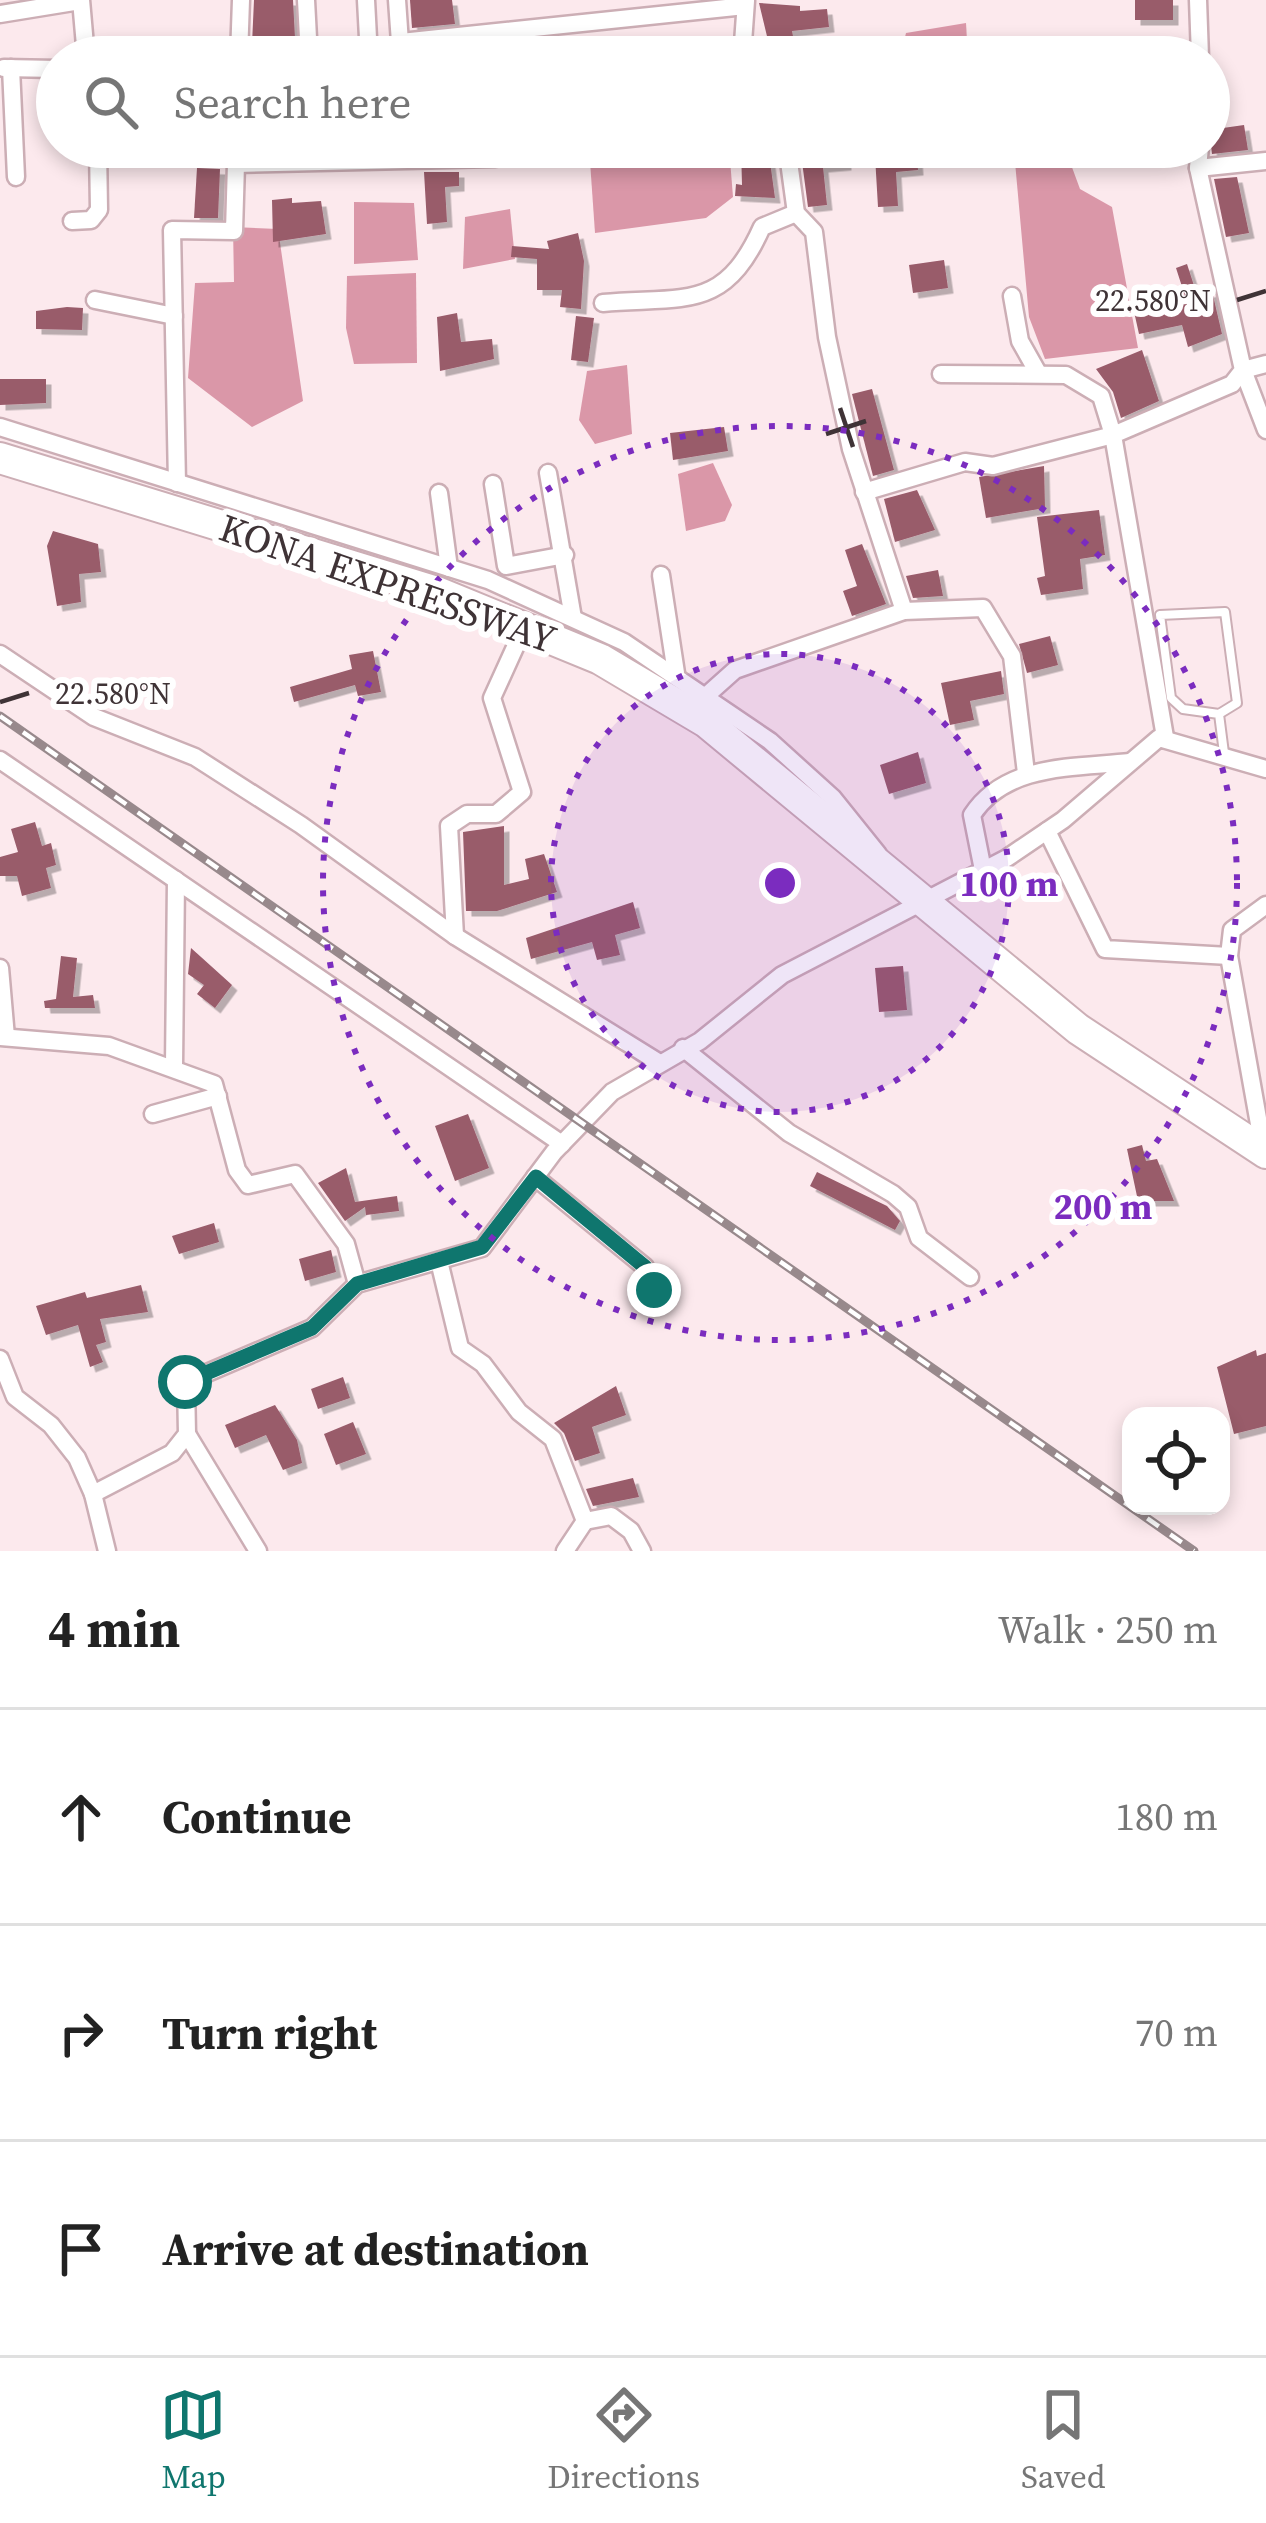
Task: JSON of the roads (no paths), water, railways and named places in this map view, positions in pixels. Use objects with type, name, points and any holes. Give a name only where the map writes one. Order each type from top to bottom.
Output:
[{"type":"highway","name":"KONA EXPRESSWAY","points":[[0,458],[437,592],[600,659],[706,722],[887,872],[916,906]]},
{"type":"highway","name":"KONA EXPRESSWAY","points":[[0,475],[517,643],[594,679],[692,736],[916,906],[1097,1063],[1265,1159]]},
{"type":"street","points":[[240,36],[241,0]]},
{"type":"street","points":[[306,0],[308,36]]},
{"type":"street","points":[[366,0],[368,36]]},
{"type":"street","points":[[398,0],[400,36]]},
{"type":"street","points":[[1198,0],[1199,36]]},
{"type":"street","points":[[0,14],[80,1],[84,36]]},
{"type":"street","points":[[498,36],[745,3],[743,36]]},
{"type":"street","points":[[6,68],[16,177]]},
{"type":"street","points":[[1230,165],[1266,161]]},
{"type":"street","points":[[72,221],[91,220],[99,210],[98,168]]},
{"type":"street","points":[[177,482],[172,230],[234,231],[236,168]]},
{"type":"street","points":[[790,168],[796,213],[814,232],[827,337],[864,492],[904,611]]},
{"type":"street","points":[[1198,168],[1243,370],[1266,430]]},
{"type":"street","points":[[603,303],[712,294],[744,266],[762,227],[796,213]]},
{"type":"street","points":[[1012,296],[1020,340],[1038,373]]},
{"type":"street","points":[[95,300],[174,316]]},
{"type":"street","points":[[864,492],[965,462],[993,466],[1113,435],[1232,384],[1243,370],[1266,364]]},
{"type":"street","points":[[941,374],[1066,375],[1101,396],[1113,435],[1165,736]]},
{"type":"street","points":[[0,428],[449,568],[573,618],[706,695],[833,798],[869,836],[887,872]]},
{"type":"street","points":[[548,473],[573,618]]},
{"type":"street","points":[[493,484],[506,566],[565,555]]},
{"type":"street","points":[[439,493],[449,568]]},
{"type":"street","points":[[661,575],[676,674]]},
{"type":"street","points":[[706,695],[735,670],[904,611],[983,608],[1012,656],[1026,773]]},
{"type":"street","points":[[454,937],[448,826],[467,814],[496,814],[522,792],[492,698],[517,643]]},
{"type":"street","points":[[0,654],[94,717],[195,757],[302,825],[454,937],[658,1062]]},
{"type":"street","points":[[1165,736],[1266,769]]},
{"type":"street","points":[[258,1551],[187,1434],[185,1382],[301,1334],[357,1284],[482,1247],[562,1144],[612,1092],[700,1041],[782,975],[983,870],[1047,831],[1165,736]]},
{"type":"street","points":[[0,760],[562,1144]]},
{"type":"street","points":[[983,870],[972,815],[982,800],[1026,773],[1131,762]]},
{"type":"street","points":[[1047,831],[1106,949],[1229,956]]},
{"type":"street","points":[[174,1066],[176,880]]},
{"type":"street","points":[[1265,1159],[1229,956],[1232,930],[1266,905]]},
{"type":"street","points":[[0,968],[3,1037],[109,1046],[214,1084],[237,1170],[248,1185],[296,1174],[346,1244],[357,1284]]},
{"type":"street","points":[[683,1048],[789,1133],[893,1194],[908,1208],[919,1238],[970,1277]]},
{"type":"street","points":[[153,1114],[218,1096]]},
{"type":"street","points":[[536,1177],[632,1253],[645,1267],[654,1290]]},
{"type":"street","points":[[439,1261],[460,1348],[484,1364],[519,1412],[553,1439],[585,1521]]},
{"type":"street","points":[[0,1359],[15,1396],[51,1425],[77,1458],[93,1494],[106,1551]]},
{"type":"street","points":[[93,1494],[172,1453],[187,1434]]},
{"type":"street","points":[[565,1551],[585,1521],[611,1516],[631,1531],[642,1551]]},
{"type":"lane","points":[[1225,612],[1237,704],[1219,714],[1183,709],[1171,698],[1160,615],[1225,612]]},
{"type":"lane","points":[[1219,714],[1224,754]]},
{"type":"railway","points":[[0,716],[1194,1551]]}]
